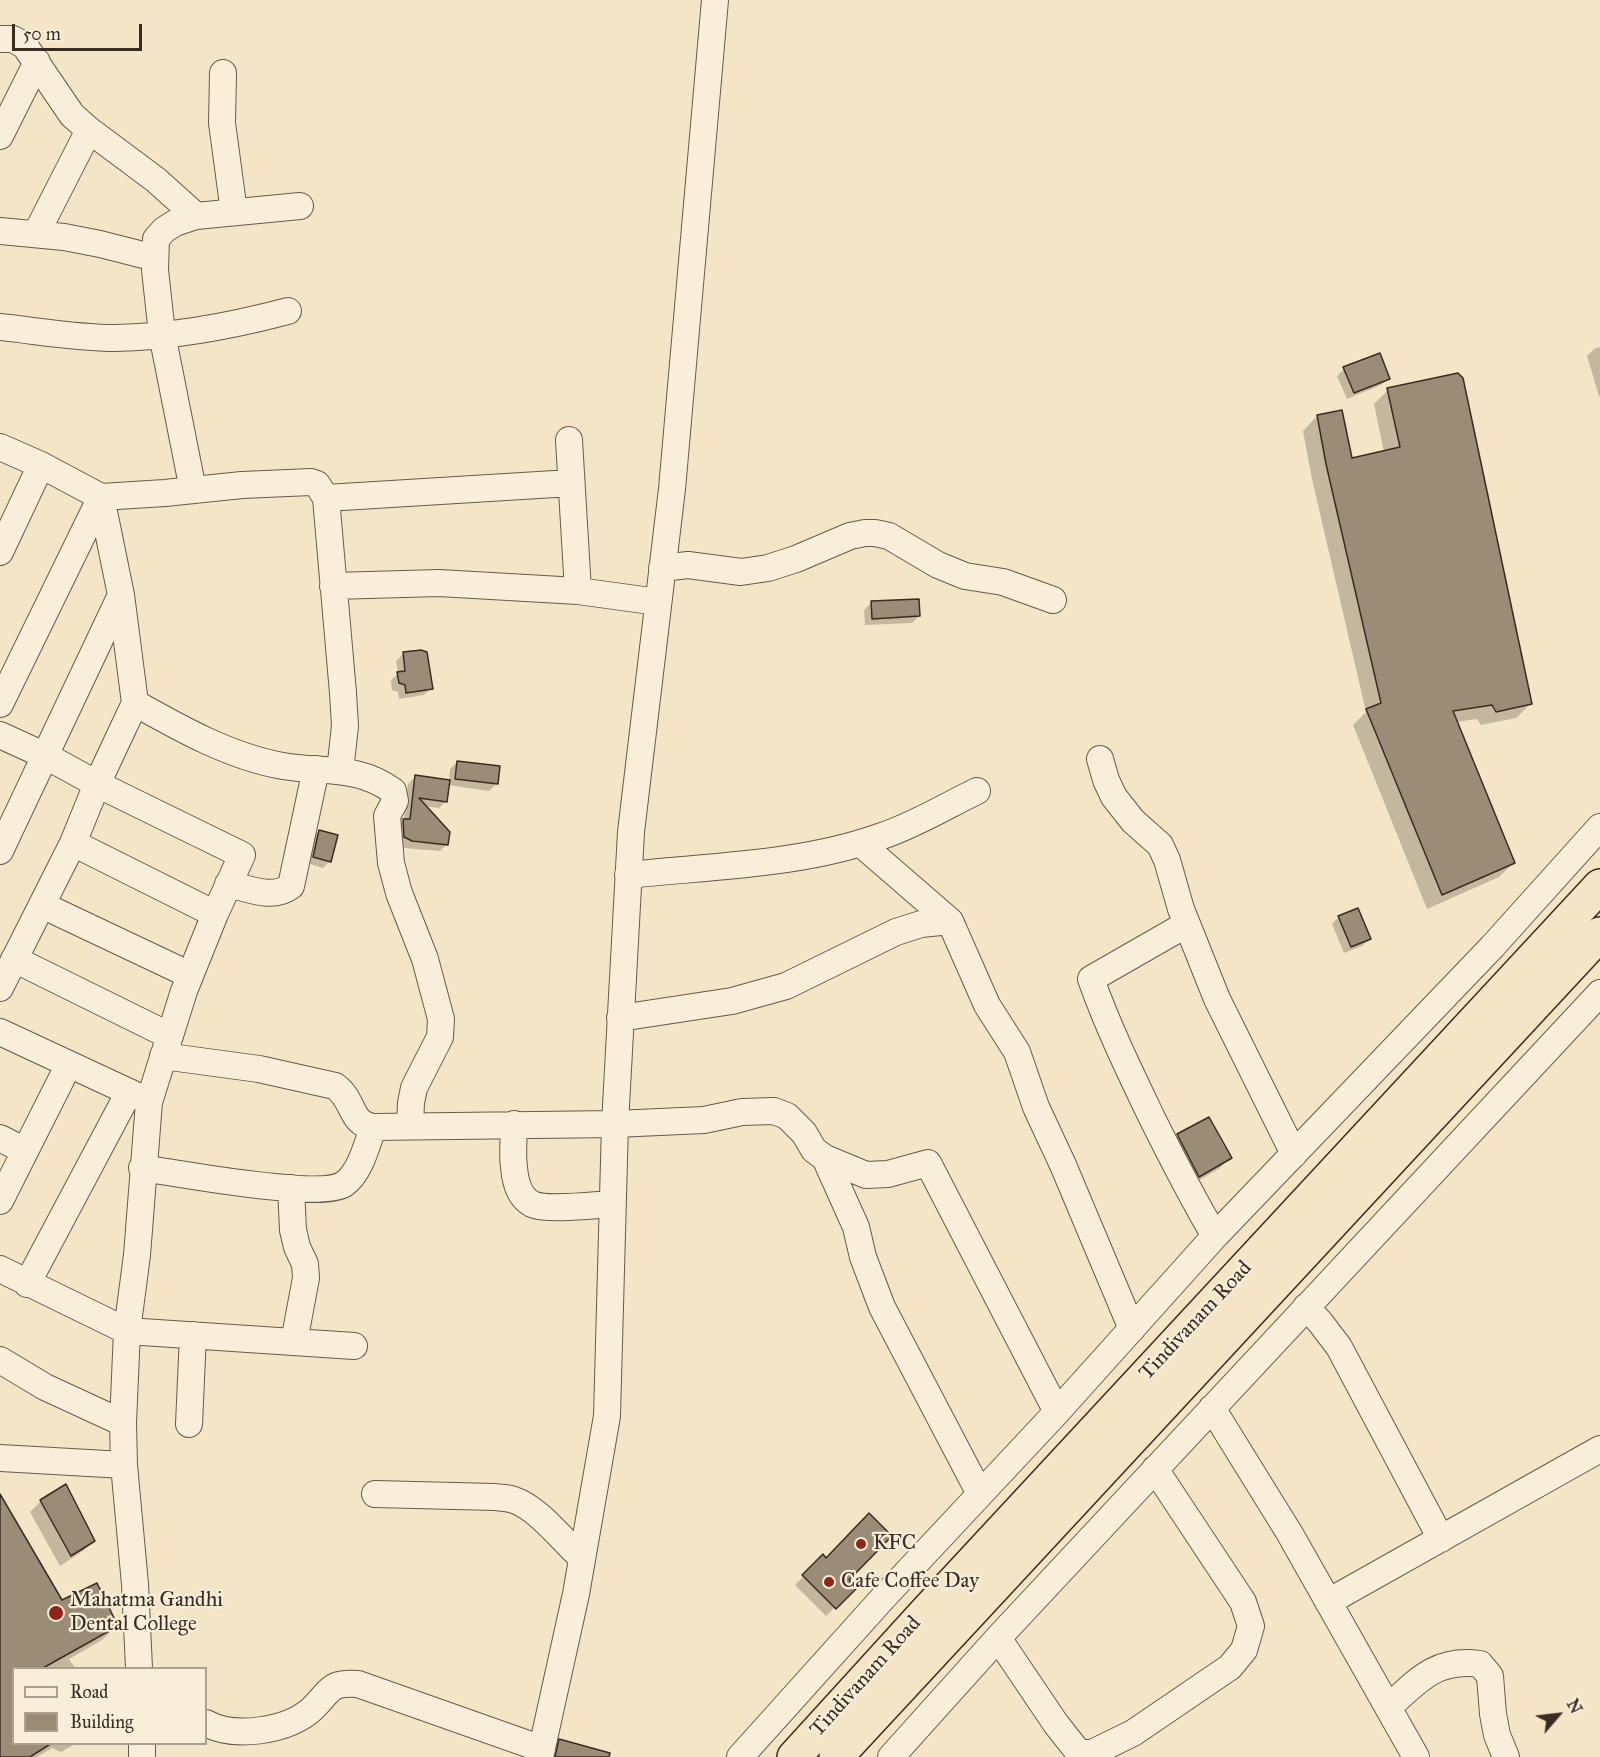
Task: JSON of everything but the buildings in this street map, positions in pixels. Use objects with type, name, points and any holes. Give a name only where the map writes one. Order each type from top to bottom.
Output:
[{"type":"highway","name":"Tindivanam Road","points":[[794,1757],[934,1603],[1600,886]]},
{"type":"highway","points":[[836,1757],[1600,934]]},
{"type":"street","points":[[207,1723],[228,1732],[243,1732],[282,1725],[312,1709],[331,1688],[344,1683],[358,1684],[541,1753],[582,1558],[607,1416],[615,1124],[631,832],[672,489],[715,0]]},
{"type":"street","points":[[0,39],[13,39],[26,46],[72,115],[156,180],[196,216]]},
{"type":"street","points":[[0,136],[37,62]]},
{"type":"street","points":[[223,74],[222,123],[234,212]]},
{"type":"street","points":[[36,234],[89,130]]},
{"type":"street","points":[[193,490],[162,334],[155,258],[156,239],[175,223],[196,216],[300,206]]},
{"type":"street","points":[[0,231],[100,244],[155,258]]},
{"type":"street","points":[[0,327],[113,338],[162,334],[255,320],[288,311]]},
{"type":"street","points":[[569,440],[578,591]]},
{"type":"street","points":[[0,447],[101,496],[300,481],[317,484],[326,498],[345,726],[328,770],[291,886],[282,893],[271,894],[228,884]]},
{"type":"street","points":[[0,552],[41,465]]},
{"type":"street","points":[[326,498],[571,483]]},
{"type":"street","points":[[0,987],[73,843],[97,784],[135,703],[121,595],[101,496]]},
{"type":"street","points":[[0,704],[101,496]]},
{"type":"street","points":[[662,568],[688,565],[725,571],[750,571],[796,559],[865,532],[890,536],[938,565],[965,576],[1003,582],[1053,600]]},
{"type":"street","points":[[333,586],[439,583],[578,591],[658,602]]},
{"type":"street","points":[[0,851],[121,595]]},
{"type":"street","points":[[135,703],[173,724],[246,756],[283,766],[328,770],[368,777],[393,791],[395,801],[387,816],[391,862],[399,893],[425,959],[441,1019],[440,1036],[414,1088],[410,1125]]},
{"type":"street","points":[[0,735],[242,855],[190,975],[166,1046],[139,1097],[27,1284]]},
{"type":"street","points":[[1100,759],[1114,797],[1133,821],[1160,845],[1187,924],[1217,999],[1293,1154]]},
{"type":"street","points":[[628,875],[774,860],[827,851],[883,836],[977,791]]},
{"type":"street","points":[[740,1757],[883,1598],[1057,1412],[1215,1236],[1492,947],[1600,827]]},
{"type":"street","points":[[73,843],[215,914]]},
{"type":"street","points":[[860,843],[950,921],[987,1005],[1017,1052],[1036,1107],[1132,1329]]},
{"type":"street","points":[[42,905],[190,975]]},
{"type":"street","points":[[620,1018],[732,1001],[786,986],[896,932],[921,924],[950,921]]},
{"type":"street","points":[[1187,924],[1091,979],[1106,1024],[1167,1148],[1215,1236]]},
{"type":"street","points":[[14,959],[166,1046],[336,1086],[345,1093],[358,1122],[365,1126],[615,1124],[704,1120],[742,1112],[774,1111],[787,1116],[804,1133],[814,1150],[825,1158],[866,1175],[888,1174],[928,1163],[1057,1412]]},
{"type":"street","points":[[891,1757],[998,1638],[1600,993]]},
{"type":"street","points":[[0,1032],[139,1097]]},
{"type":"street","points":[[0,1201],[69,1064]]},
{"type":"street","points":[[139,1097],[142,1168],[137,1255],[127,1331],[123,1423],[139,1667]]},
{"type":"street","points":[[514,1124],[513,1164],[517,1184],[531,1203],[544,1207],[612,1204]]},
{"type":"street","points":[[142,1168],[222,1180],[323,1190],[344,1184],[358,1166],[373,1127]]},
{"type":"street","points":[[0,1138],[25,1151]]},
{"type":"street","points":[[825,1158],[856,1227],[863,1257],[882,1307],[980,1494]]},
{"type":"street","points":[[291,1188],[293,1230],[305,1264],[306,1278],[294,1342]]},
{"type":"street","points":[[0,1269],[127,1331],[354,1346]]},
{"type":"street","points":[[1306,1307],[1339,1347],[1441,1539]]},
{"type":"street","points":[[189,1424],[193,1335]]},
{"type":"street","points":[[0,1360],[45,1387],[123,1423]]},
{"type":"street","points":[[1212,1408],[1290,1534],[1416,1757]]},
{"type":"street","points":[[1328,1602],[1600,1449]]},
{"type":"street","points":[[0,1458],[124,1465]]},
{"type":"street","points":[[998,1638],[1056,1724],[1079,1753],[1092,1753],[1133,1733],[1230,1667],[1244,1650],[1251,1626],[1243,1602],[1155,1469]]},
{"type":"street","points":[[375,1494],[495,1497],[515,1500],[547,1522],[582,1558]]},
{"type":"street","points":[[1389,1707],[1430,1672],[1462,1661],[1480,1664],[1490,1676],[1497,1735],[1506,1757]]},
{"type":"place","name":"KFC","points":[[861,1544]]},
{"type":"place","name":"Cafe Coffee Day","points":[[829,1582]]},
{"type":"place","name":"Mahatma Gandhi Dental College","points":[[56,1613]]}]
